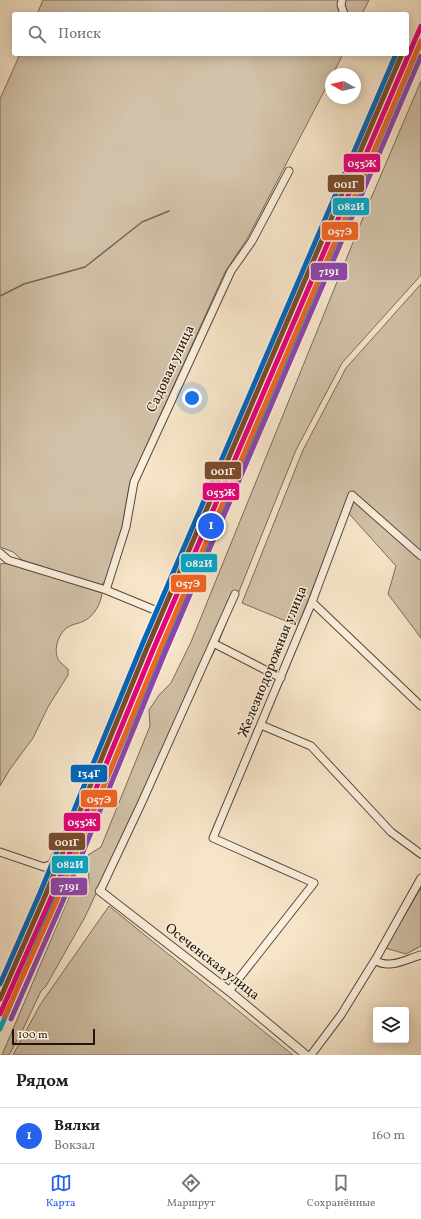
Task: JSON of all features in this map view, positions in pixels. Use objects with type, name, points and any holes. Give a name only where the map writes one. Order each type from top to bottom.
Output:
[{"type":"street","points":[[342,0],[341,5],[343,12]]},
{"type":"street","name":"Садовая улица","points":[[106,590],[126,528],[134,482],[231,270],[252,241],[289,171]]},
{"type":"street","name":"Железнодорожная улица","points":[[229,992],[314,882],[213,838],[312,602],[352,495],[421,556]]},
{"type":"street","points":[[0,852],[44,867],[52,864],[65,834],[78,816],[188,549]]},
{"type":"street","points":[[0,553],[8,560],[106,590],[162,612]]},
{"type":"street","points":[[100,890],[142,802],[235,594]]},
{"type":"street","points":[[312,602],[421,706]]},
{"type":"street","points":[[213,643],[281,678]]},
{"type":"street","points":[[261,726],[311,746],[391,832],[421,854]]},
{"type":"street","points":[[311,1055],[341,1015],[375,960],[421,878]]},
{"type":"street","name":"Осеченская улица","points":[[100,890],[306,1055]]},
{"type":"street","points":[[375,960],[384,965],[421,954]]},
{"type":"shaded area","points":[[43,0],[369,0],[363,12],[38,12]]},
{"type":"shaded area","points":[[19,56],[342,56],[336,68],[325,68],[325,90],[247,239],[225,272],[130,482],[122,527],[106,580],[101,585],[22,560],[13,552],[0,547],[0,99]]},
{"type":"shaded area","points":[[421,81],[421,275],[342,363],[296,450],[217,646],[152,773],[85,917],[46,986],[41,991],[9,1055],[2,1055],[70,895],[80,893],[89,883],[88,855],[101,847],[150,726],[149,710],[159,695],[171,683],[191,642],[369,203]]},
{"type":"shaded area","points":[[421,284],[421,638],[388,594],[396,566],[344,508],[298,626],[242,603],[303,450],[346,368]]},
{"type":"shaded area","points":[[10,563],[102,593],[99,605],[94,613],[88,619],[66,629],[59,638],[56,654],[61,663],[68,669],[68,675],[48,707],[33,738],[10,769],[0,786],[0,564]]},
{"type":"shaded area","points":[[421,888],[421,946],[406,954],[385,948]]},
{"type":"shaded area","points":[[109,906],[293,1055],[13,1055],[40,1005]]},
{"type":"waterway","points":[[0,296],[24,284],[85,267],[142,222],[169,211]]},
{"type":"transit line","name":"053Ж","points":[[409,54],[421,26]]},
{"type":"transit line","name":"057Э","points":[[5,1016],[57,900],[159,652],[421,41]]},
{"type":"transit line","name":"082И","points":[[0,1029],[421,42]]},
{"type":"transit line","name":"134Г","points":[[0,984],[40,893],[142,645],[395,56]]},
{"type":"transit line","name":"001Г","points":[[0,999],[45,896],[147,648],[401,56]]},
{"type":"transit line","name":"053Ж","points":[[0,1014],[51,898],[153,650],[408,56]]},
{"type":"transit line","name":"7191","points":[[11,1019],[62,903],[164,655],[421,56]]},
{"type":"place","name":"Вялки","points":[[211,526]]}]
